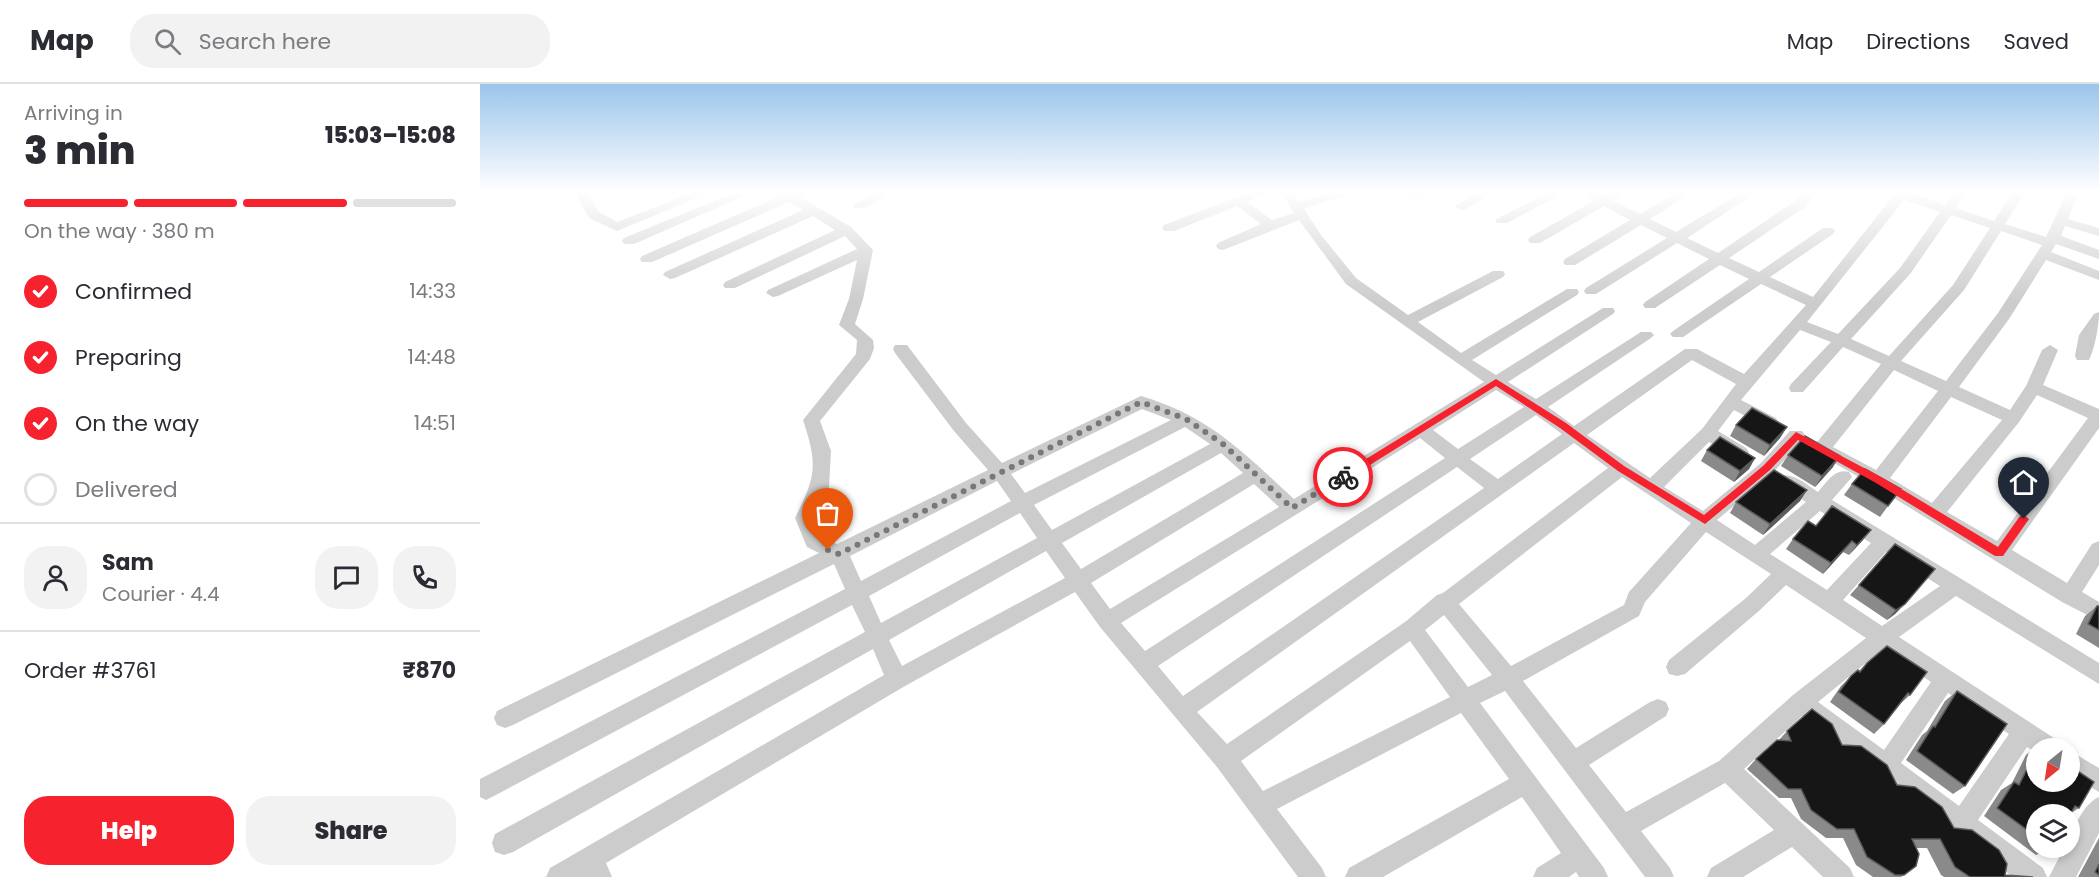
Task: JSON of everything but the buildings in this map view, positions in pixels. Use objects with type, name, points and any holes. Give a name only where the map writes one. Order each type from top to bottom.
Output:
[{"type":"street","points":[[629,241],[658,229]]},
{"type":"street","points":[[647,259],[714,229]]},
{"type":"street","points":[[670,275],[773,229]]},
{"type":"street","points":[[1223,246],[1261,229]]},
{"type":"street","points":[[1313,229],[1351,280],[1461,360],[1536,407],[1621,468],[1705,520],[2033,738]]},
{"type":"street","points":[[1535,240],[1554,229]]},
{"type":"street","points":[[1570,262],[1625,229]]},
{"type":"street","points":[[1659,229],[1815,304]]},
{"type":"street","points":[[1591,291],[1692,229]]},
{"type":"street","points":[[1650,305],[1763,229]]},
{"type":"street","points":[[1652,488],[1708,433],[1746,382],[1815,304],[1872,229]]},
{"type":"street","points":[[1797,388],[1905,271],[1935,229]]},
{"type":"street","points":[[1822,448],[1891,363],[1959,287],[1994,229]]},
{"type":"street","points":[[2004,229],[2049,245],[2099,255]]},
{"type":"street","points":[[1879,480],[2004,316],[2057,229]]},
{"type":"street","points":[[730,285],[846,230],[866,250]]},
{"type":"street","points":[[1678,334],[1828,231]]},
{"type":"street","points":[[2049,245],[2099,276]]},
{"type":"street","points":[[773,294],[866,250]]},
{"type":"street","points":[[866,250],[856,299],[847,325],[865,338],[867,346],[864,355],[811,420],[822,451],[820,487],[804,518],[814,542],[839,554],[897,679]]},
{"type":"street","points":[[1408,321],[1498,274]]},
{"type":"street","points":[[1461,360],[1572,292]]},
{"type":"street","points":[[1107,621],[1421,430],[1608,311]]},
{"type":"street","points":[[2083,357],[2086,335],[2099,318]]},
{"type":"street","points":[[1797,324],[1841,340],[2013,418]]},
{"type":"street","points":[[1143,664],[1646,335]]},
{"type":"street","points":[[901,349],[960,427],[1000,472],[1107,621],[1181,711],[1225,759],[1313,877]]},
{"type":"street","points":[[1935,513],[2013,418],[2034,387],[2050,350]]},
{"type":"street","points":[[1181,711],[1691,353],[1746,382]]},
{"type":"street","points":[[1999,553],[2099,416],[2034,387]]},
{"type":"street","points":[[505,718],[1141,402],[1186,419],[1223,444],[1292,508]]},
{"type":"street","points":[[1732,402],[1879,480],[2099,612]]},
{"type":"street","points":[[486,788],[1186,419]]},
{"type":"street","points":[[1421,430],[1498,489]]},
{"type":"street","points":[[1708,433],[2099,674]]},
{"type":"street","points":[[1261,805],[1508,678],[1632,610],[1636,598],[1705,520],[1767,468],[1796,435]]},
{"type":"street","points":[[504,843],[1223,444]]},
{"type":"street","points":[[1225,759],[1413,628],[1444,601],[1621,468]]},
{"type":"street","points":[[559,877],[596,868],[897,679],[1077,581],[1255,475]]},
{"type":"street","points":[[1756,555],[1819,502],[1843,477]]},
{"type":"street","points":[[1829,602],[1884,542]]},
{"type":"street","points":[[2069,596],[2099,549]]},
{"type":"street","points":[[1677,667],[1753,604],[1785,573]]},
{"type":"street","points":[[1623,827],[1727,769],[1801,702],[1882,638],[1956,585]]},
{"type":"street","points":[[1444,601],[1508,678],[1661,877]]},
{"type":"street","points":[[1413,628],[1595,877]]},
{"type":"street","points":[[1887,765],[1945,679]]},
{"type":"street","points":[[1801,702],[2034,877]]},
{"type":"street","points":[[1573,762],[1658,709]]},
{"type":"street","points":[[1963,822],[2024,732]]},
{"type":"street","points":[[1727,769],[1841,877]]},
{"type":"street","points":[[2080,769],[2099,781]]},
{"type":"street","points":[[1358,877],[1526,782]]},
{"type":"street","points":[[2062,877],[2099,809]]},
{"type":"street","points":[[1720,877],[1792,833]]},
{"type":"street","points":[[1546,877],[1579,856]]},
{"type":"way so far","points":[[828,550],[839,554],[1141,402],[1186,419],[1223,444],[1292,508],[1343,477]]},
{"type":"route","points":[[1343,477],[1496,381],[1621,468],[1705,520],[1767,468],[1796,435],[1879,480],[1999,553],[2024,519]]}]
